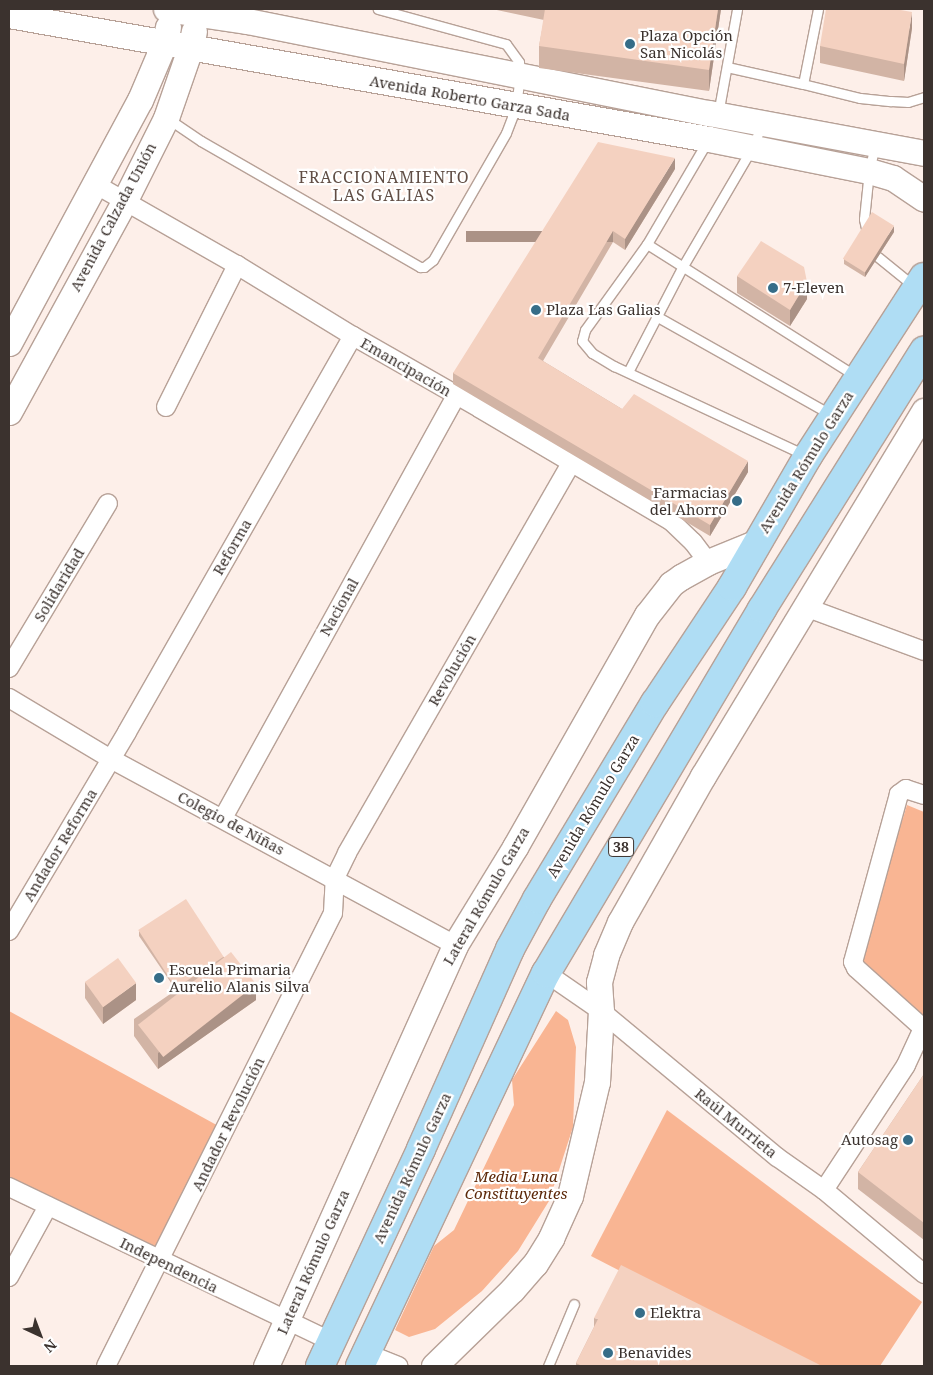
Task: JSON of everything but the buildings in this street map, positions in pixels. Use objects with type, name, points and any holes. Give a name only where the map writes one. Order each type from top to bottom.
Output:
[{"type":"main road","name":"Avenida Rómulo Garza","points":[[320,1366],[421,1149],[510,949],[537,899],[655,703],[732,587],[808,456],[920,283]]},
{"type":"main road","name":"38","points":[[363,1360],[546,973],[762,609],[924,351]]},
{"type":"street","name":"Avenida Roberto Garza Sada","points":[[169,9],[196,14],[248,15],[520,76],[714,127],[752,148],[869,171],[893,178],[924,199]]},
{"type":"street","points":[[9,343],[93,183],[140,100],[165,41],[169,9]]},
{"type":"street","name":"Avenida Calzada Unión","points":[[9,412],[125,200],[166,118],[191,46],[196,14]]},
{"type":"street","name":"Avenida Roberto Garza Sada","points":[[9,15],[165,41],[516,107],[714,127],[762,124],[924,153]]},
{"type":"street","name":"Emancipación","points":[[93,183],[237,264],[353,336],[671,521],[693,542],[708,562]]},
{"type":"street","points":[[166,407],[237,264]]},
{"type":"street","name":"Reforma","points":[[111,759],[353,336]]},
{"type":"street","name":"Nacional","points":[[223,818],[456,396]]},
{"type":"street","points":[[434,1366],[512,1290],[535,1264],[551,1238],[570,1196],[597,1082],[600,1011],[599,982],[606,955],[620,922],[703,776],[924,411]]},
{"type":"street","name":"Revolución","points":[[335,878],[347,852],[572,463]]},
{"type":"street","name":"Solidaridad","points":[[9,668],[108,503]]},
{"type":"street","name":"Lateral Rómulo Garza","points":[[266,1366],[456,945],[515,847],[647,615],[671,584],[708,562],[757,542]]},
{"type":"street","points":[[805,606],[924,651]]},
{"type":"street","name":"Colegio de Niñas","points":[[9,698],[111,759],[335,878],[456,945]]},
{"type":"street","name":"Andador Reforma","points":[[9,931],[111,759]]},
{"type":"street","points":[[824,1190],[906,1065],[924,1028],[856,968],[853,962],[898,796],[902,790],[906,789],[924,795]]},
{"type":"street","name":"Andador Revolución","points":[[106,1366],[334,913],[335,878]]},
{"type":"street","name":"Raúl Murrieta","points":[[546,973],[600,1011],[777,1157],[824,1190],[924,1274]]},
{"type":"street","name":"Independencia","points":[[9,1187],[331,1342]]},
{"type":"street","points":[[9,1277],[48,1206]]},
{"type":"street","points":[[363,1360],[398,1366]]},
{"type":"lane","points":[[166,118],[201,142],[420,268],[433,260],[506,132],[516,107],[520,76],[519,62],[506,44],[378,9]]},
{"type":"lane","points":[[737,9],[714,127],[647,244],[585,330],[582,341],[592,353],[628,372],[808,456]]},
{"type":"lane","points":[[803,84],[818,9]]},
{"type":"lane","points":[[727,67],[860,98],[908,102],[924,97]]},
{"type":"lane","points":[[628,372],[683,266],[752,148],[762,124]]},
{"type":"lane","points":[[866,228],[864,219],[869,171],[875,144]]},
{"type":"lane","points":[[647,244],[858,377]]},
{"type":"lane","points":[[878,257],[920,283]]},
{"type":"lane","points":[[656,316],[834,416]]},
{"type":"lane","points":[[548,1366],[574,1304]]},
{"type":"green space","points":[[907,805],[924,812],[923,1016],[857,967]]},
{"type":"green space","points":[[9,1011],[233,1134],[172,1257],[9,1178]]},
{"type":"green space","name":"Media Luna Constituyentes","points":[[556,1011],[568,1020],[576,1047],[573,1127],[549,1201],[518,1251],[482,1291],[435,1329],[409,1337],[395,1330],[434,1246],[454,1230],[514,1105],[512,1080]]},
{"type":"green space","points":[[667,1110],[922,1302],[880,1366],[805,1366],[591,1256]]},
{"type":"place","name":"Plaza Opción San Nicolás","points":[[630,44]]},
{"type":"place","name":"7-Eleven","points":[[773,288]]},
{"type":"place","name":"Plaza Las Galias","points":[[536,310]]},
{"type":"place","name":"Farmacias del Ahorro","points":[[737,501]]},
{"type":"place","name":"Escuela Primaria Aurelio Alanis Silva","points":[[159,978]]},
{"type":"place","name":"Autosag","points":[[908,1140]]},
{"type":"place","name":"Elektra","points":[[640,1313]]},
{"type":"place","name":"Benavides","points":[[608,1353]]},
{"type":"district","name":"FRACCIONAMIENTO LAS GALIAS","points":[[384,186]]}]
